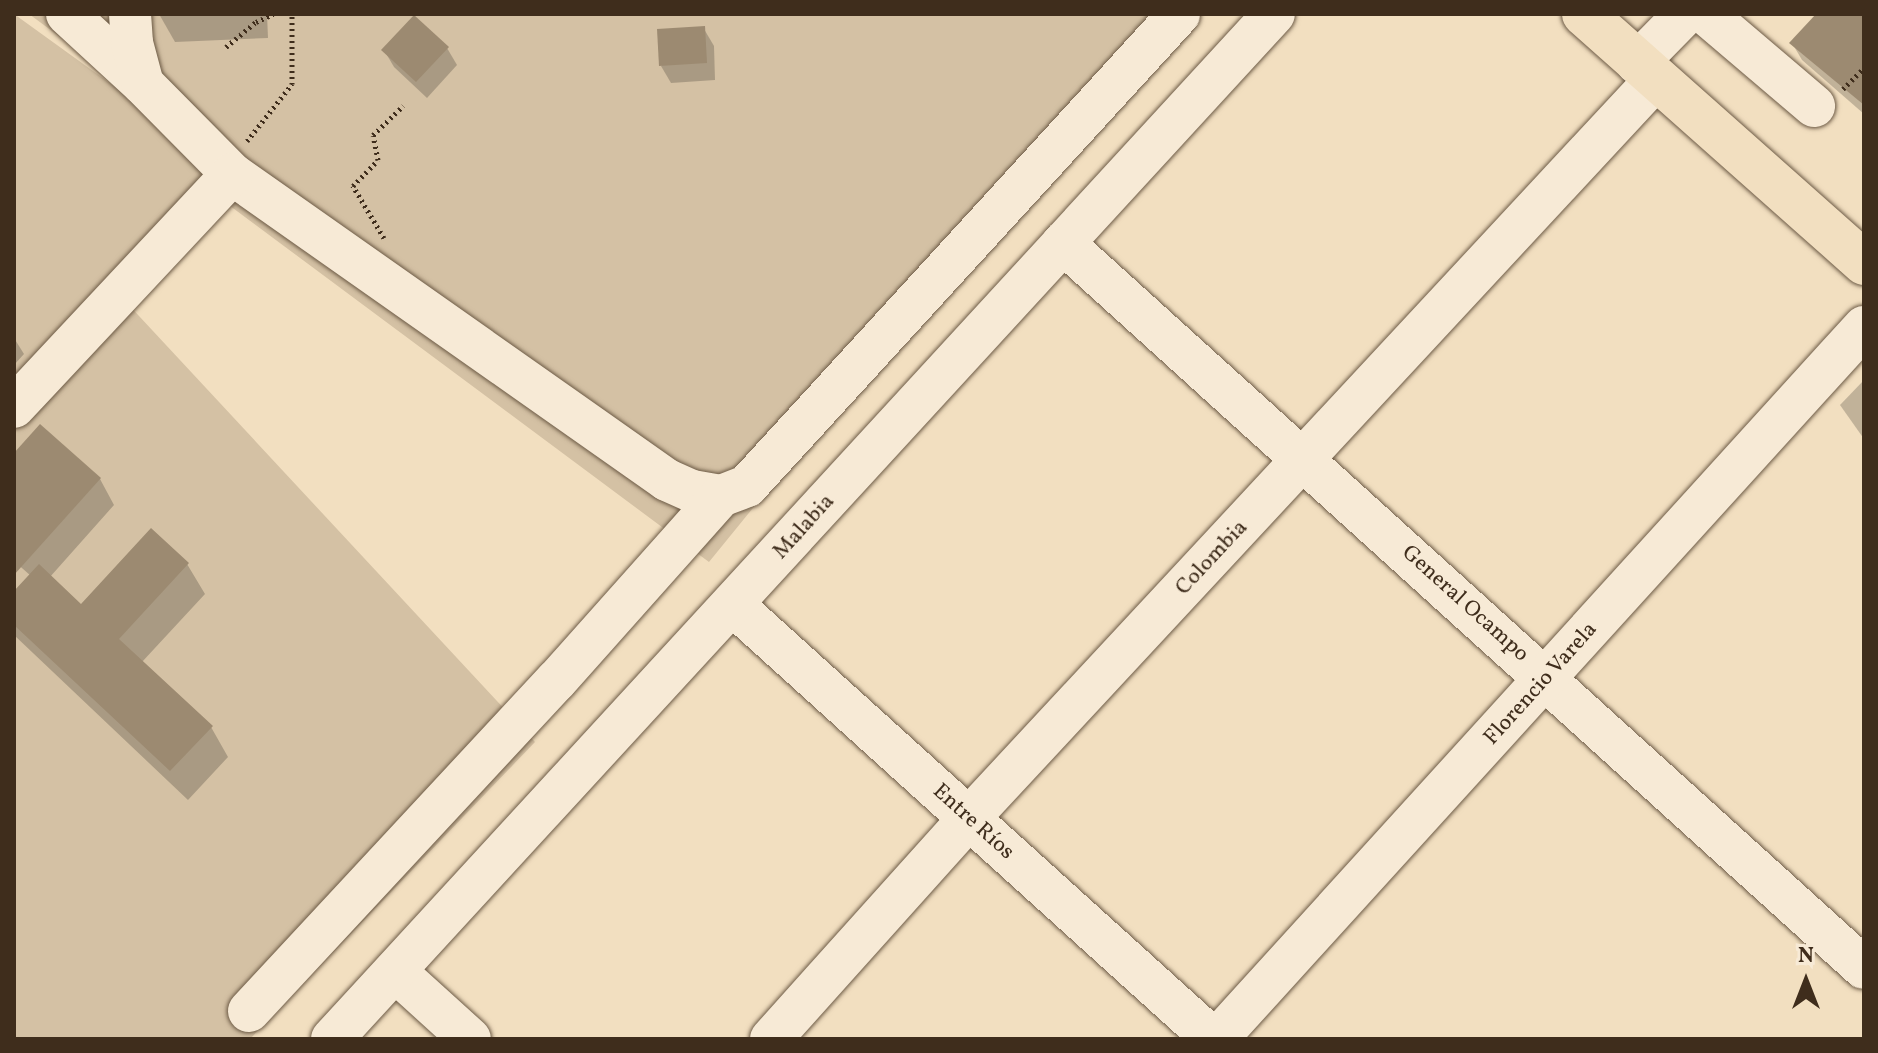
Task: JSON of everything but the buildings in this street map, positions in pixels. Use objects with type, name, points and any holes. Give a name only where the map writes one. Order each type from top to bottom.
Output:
[{"type":"main road","points":[[1584,14],[1864,263]]},
{"type":"street","points":[[67,14],[143,84],[228,171],[667,480],[692,491],[721,496]]},
{"type":"street","points":[[130,14],[132,43],[143,84]]},
{"type":"street","points":[[249,1011],[556,681],[721,496],[747,486],[1179,14]]},
{"type":"street","name":"Malabia","points":[[332,1039],[1274,14]]},
{"type":"street","name":"Colombia","points":[[771,1039],[969,818],[1305,459],[1646,72],[1685,14]]},
{"type":"street","points":[[1706,14],[1814,106]]},
{"type":"street","points":[[14,407],[228,171]]},
{"type":"street","name":"General Ocampo","points":[[1063,243],[1864,968]]},
{"type":"street","name":"Florencio Varela","points":[[1215,1039],[1864,327]]},
{"type":"street","name":"Entre Ríos","points":[[733,605],[1215,1039]]},
{"type":"street","points":[[395,971],[470,1039]]},
{"type":"path","points":[[226,47],[256,22],[273,14]]},
{"type":"path","points":[[228,171],[292,84],[292,14]]},
{"type":"path","points":[[360,263],[385,235],[353,188],[353,183],[378,160],[371,142],[373,135],[403,106]]},
{"type":"shaded area","points":[[14,14],[664,483],[29,14],[1155,14],[709,562],[214,194],[126,302],[535,742],[250,1039],[14,1039]]}]
